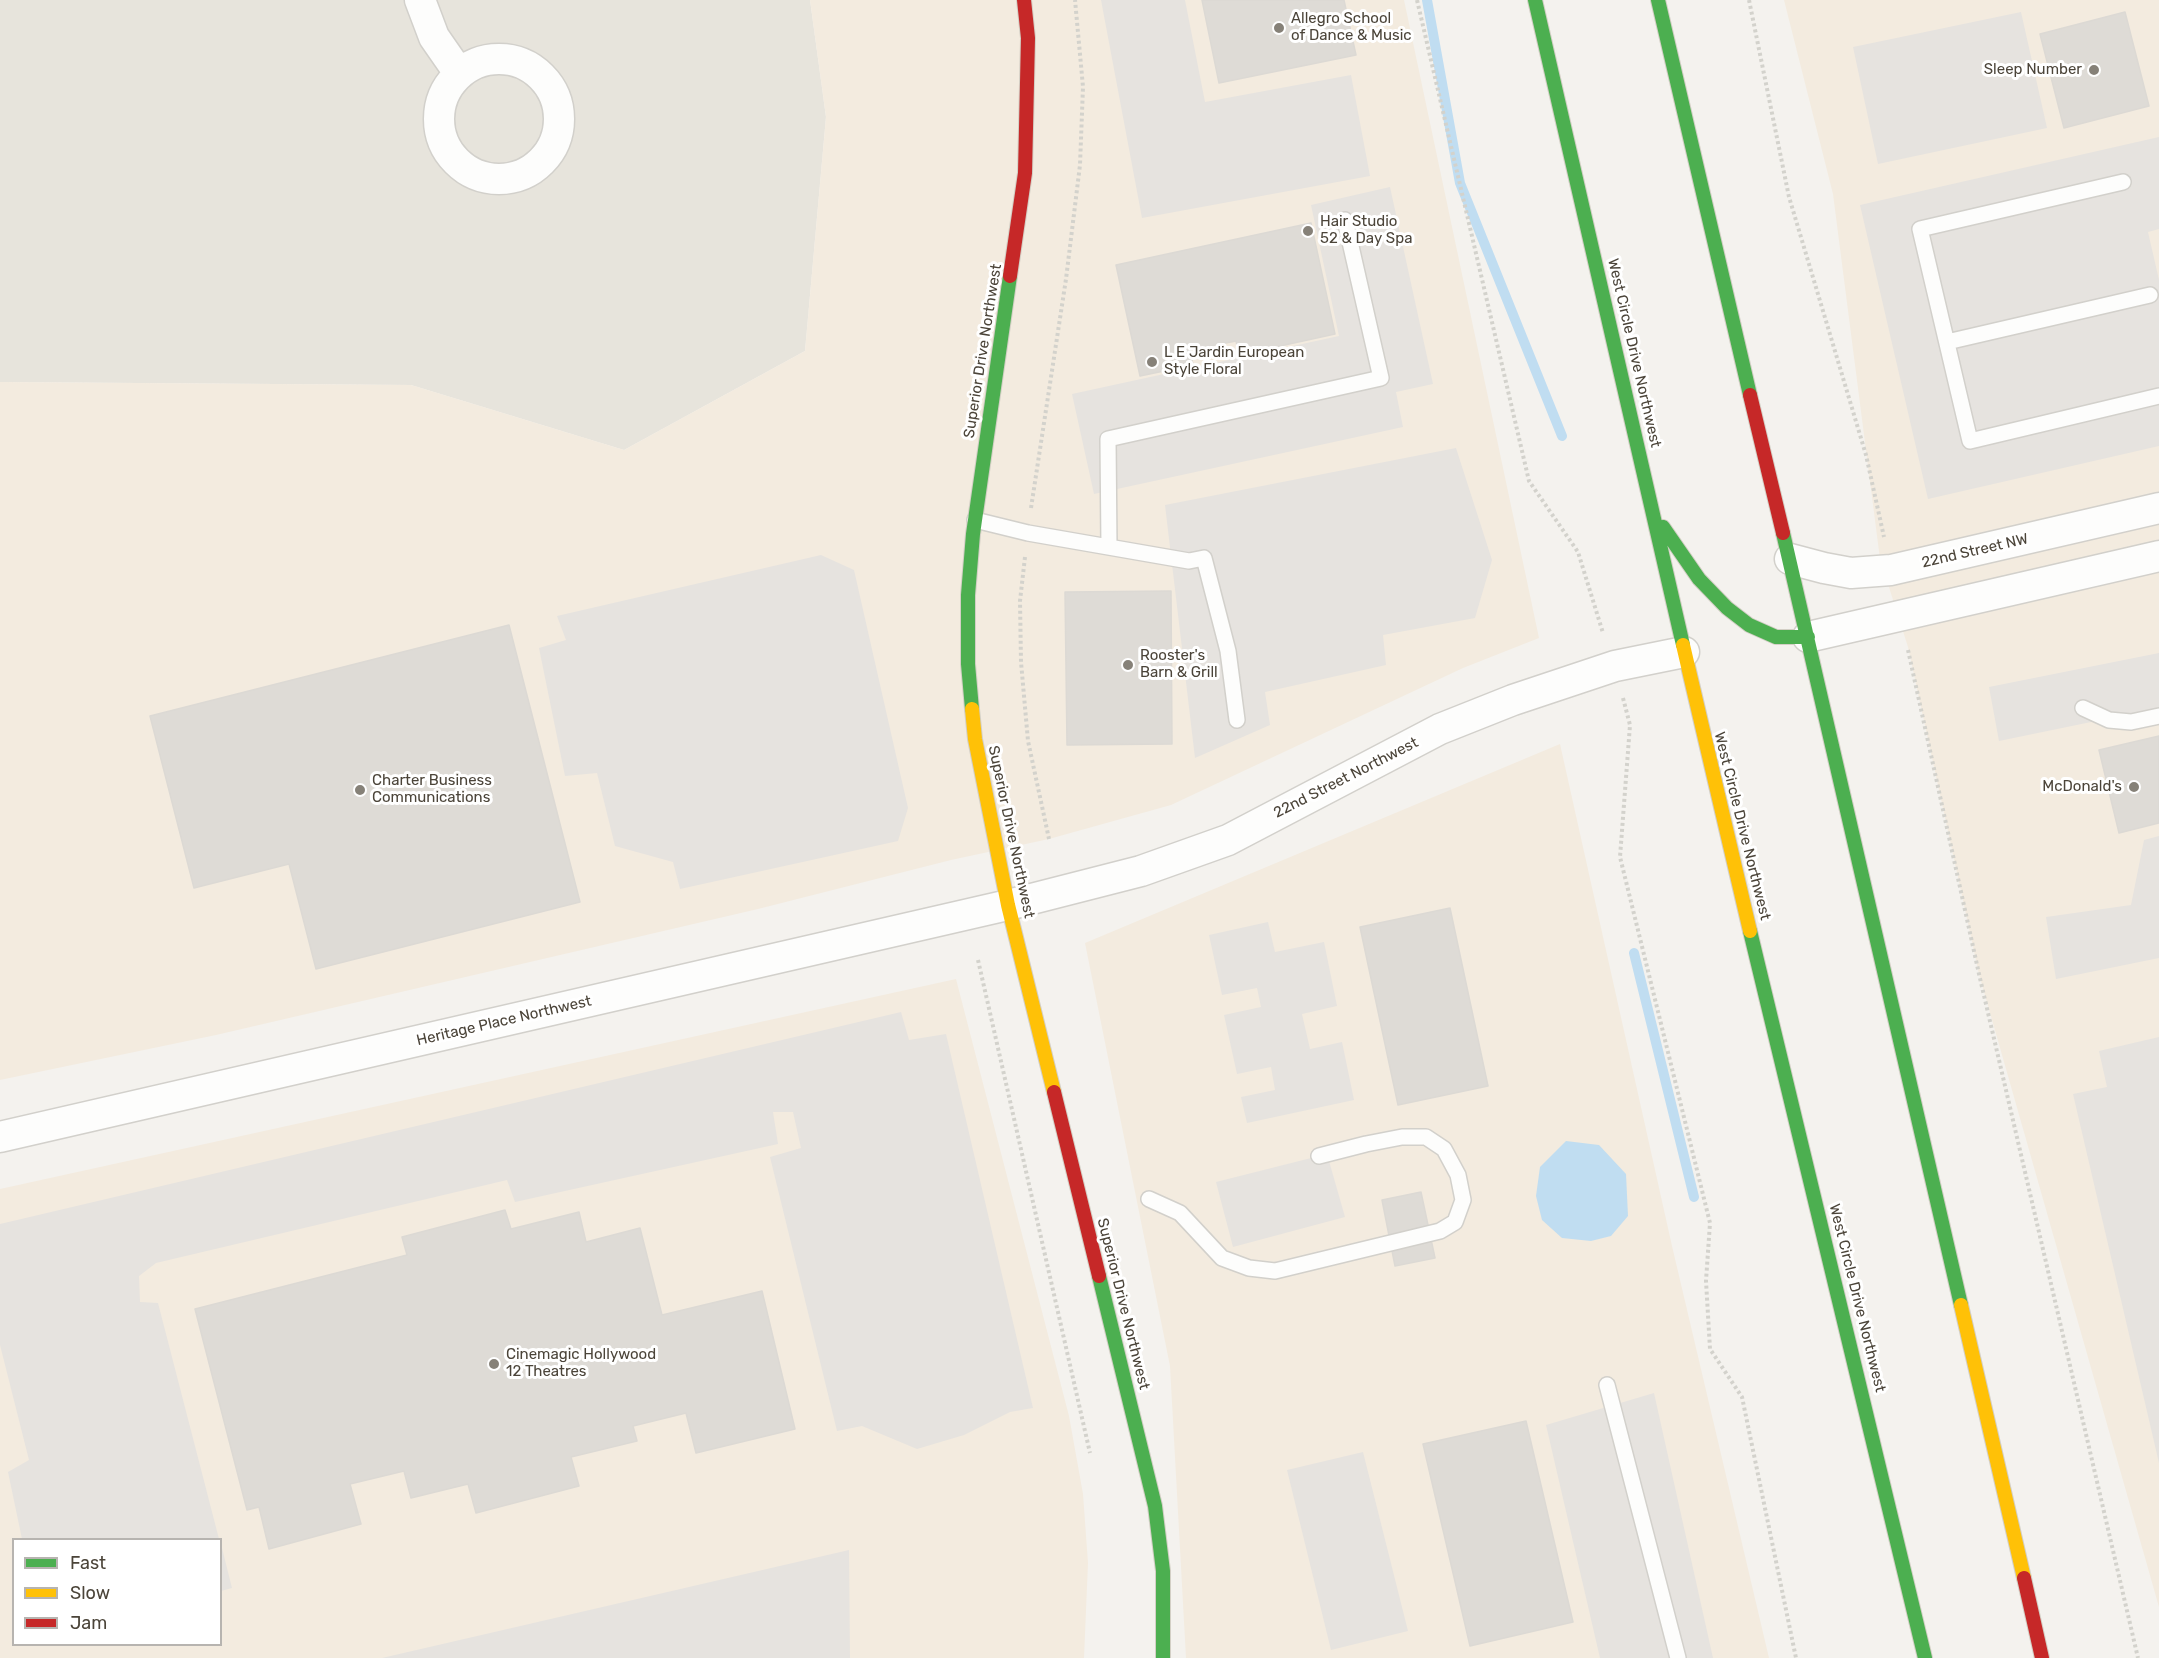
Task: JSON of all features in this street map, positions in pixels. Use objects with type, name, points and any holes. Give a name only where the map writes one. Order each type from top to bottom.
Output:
[{"type":"main road","name":"Superior Drive Northwest","points":[[1024,0],[1028,38],[1025,173],[975,520],[968,595],[969,675],[975,739],[1008,905],[1155,1506],[1163,1571],[1163,1658]]},
{"type":"main road","name":"West Circle Drive Northwest","points":[[1535,0],[1684,652],[1925,1658]]},
{"type":"main road","points":[[1658,0],[1790,559],[2042,1658]]},
{"type":"main road","points":[[1654,513],[1700,579],[1727,608],[1749,625],[1776,637],[1808,638]]},
{"type":"street","points":[[420,0],[434,37],[459,73]]},
{"type":"street","points":[[493,59],[520,62],[538,72],[554,93],[560,119],[556,139],[543,162],[523,174],[503,179],[482,177],[471,173],[455,160],[444,145],[439,116],[446,90],[459,73],[472,65],[493,59]]},
{"type":"street","name":"22nd Street NW","points":[[1790,559],[1851,573],[1891,570],[2159,508]]},
{"type":"street","points":[[1808,638],[2159,555]]},
{"type":"street","name":"22nd Street Northwest","points":[[1008,905],[1141,871],[1228,840],[1440,729],[1513,700],[1615,666],[1684,652]]},
{"type":"street","name":"Heritage Place Northwest","points":[[0,1137],[1008,905]]},
{"type":"lane","points":[[2123,182],[1920,229],[1970,441],[2159,396]]},
{"type":"lane","points":[[1109,547],[1108,439],[1381,378],[1345,220]]},
{"type":"lane","points":[[1947,342],[2150,295]]},
{"type":"lane","points":[[975,520],[1028,533],[1189,561],[1204,558],[1228,651],[1237,720]]},
{"type":"lane","points":[[2083,708],[2109,720],[2131,722],[2159,716]]},
{"type":"lane","points":[[1149,1198],[1180,1213],[1222,1258],[1249,1268],[1275,1271],[1440,1231],[1455,1222],[1463,1200],[1458,1175],[1444,1149],[1426,1137],[1402,1137],[1319,1156]]},
{"type":"lane","points":[[1607,1385],[1678,1658]]},
{"type":"path","points":[[1049,839],[1028,741],[1021,662],[1020,601],[1080,165],[1083,87],[1075,0]]},
{"type":"path","points":[[1417,0],[1529,481],[1578,552],[1615,666],[1630,725],[1620,857],[1710,1223],[1706,1281],[1710,1348],[1742,1397],[1797,1658]]},
{"type":"path","points":[[1749,0],[1788,197],[1866,455],[1891,570]]},
{"type":"path","points":[[1901,616],[1979,975],[2138,1658]]},
{"type":"path","points":[[978,960],[1090,1454]]},
{"type":"shaded area","points":[[0,0],[810,0],[826,117],[805,351],[624,450],[411,385],[0,382]]},
{"type":"shaded area","points":[[810,0],[1404,0],[1539,638],[1463,668],[1171,805],[1049,839],[951,860],[758,909],[216,1035],[0,1080],[0,382],[411,385],[624,450],[805,351],[826,117]]},
{"type":"shaded area","points":[[1101,0],[1185,0],[1205,102],[1351,75],[1370,176],[1142,218]]},
{"type":"shaded area","points":[[1784,0],[2159,0],[2159,1607],[1979,974],[1908,647],[1880,559],[1833,194]]},
{"type":"shaded area","points":[[2021,12],[2047,128],[1878,164],[1853,47]]},
{"type":"shaded area","points":[[2159,137],[2159,229],[2148,232],[2159,280],[2159,446],[1928,499],[1860,205]]},
{"type":"shaded area","points":[[1390,187],[1433,384],[1396,392],[1403,427],[1094,494],[1072,394],[1339,336],[1311,205]]},
{"type":"shaded area","points":[[1456,448],[1492,560],[1475,618],[1383,635],[1386,665],[1265,692],[1270,725],[1195,758],[1165,505]]},
{"type":"shaded area","points":[[821,555],[854,570],[908,808],[898,841],[680,889],[673,862],[615,846],[597,773],[565,776],[539,648],[566,640],[557,616]]},
{"type":"shaded area","points":[[2159,653],[2159,708],[1999,741],[1989,687]]},
{"type":"shaded area","points":[[1560,744],[1672,1246],[1769,1658],[1186,1658],[1170,1366],[1085,943]]},
{"type":"shaded area","points":[[2159,836],[2159,958],[2056,979],[2046,917],[2131,905],[2144,840]]},
{"type":"shaded area","points":[[1268,922],[1275,952],[1324,942],[1337,1006],[1302,1014],[1310,1049],[1342,1042],[1354,1100],[1247,1123],[1241,1097],[1275,1090],[1271,1067],[1237,1074],[1224,1015],[1261,1007],[1257,988],[1222,995],[1209,935]]},
{"type":"shaded area","points":[[956,979],[1069,1416],[1083,1494],[1088,1563],[1084,1658],[0,1658],[0,1189]]},
{"type":"shaded area","points":[[901,1012],[909,1040],[946,1034],[1033,1408],[1010,1412],[964,1435],[917,1449],[862,1426],[837,1431],[770,1157],[801,1148],[793,1112],[773,1112],[778,1144],[515,1202],[507,1180],[156,1263],[139,1276],[140,1302],[158,1303],[219,1538],[22,1538],[8,1472],[29,1460],[0,1345],[0,1224]]},
{"type":"shaded area","points":[[2159,1037],[2159,1463],[2073,1094],[2107,1087],[2099,1051]]},
{"type":"shaded area","points":[[1327,1154],[1345,1217],[1233,1247],[1216,1182]]},
{"type":"shaded area","points":[[1654,1393],[1713,1658],[1600,1658],[1546,1425]]},
{"type":"shaded area","points":[[1363,1452],[1408,1631],[1331,1650],[1287,1470]]},
{"type":"shaded area","points":[[222,1548],[232,1588],[222,1590]]},
{"type":"shaded area","points":[[849,1550],[850,1658],[382,1658]]},
{"type":"water","points":[[1566,1141],[1599,1145],[1626,1174],[1628,1216],[1611,1236],[1591,1241],[1562,1238],[1542,1220],[1536,1196],[1540,1167]]},
{"type":"building","name":"Allegro School of Dance & Music","points":[[1202,0],[1344,0],[1356,55],[1219,83]]},
{"type":"building","name":"Sleep Number","points":[[2125,12],[2149,106],[2064,128],[2040,34]]},
{"type":"building","points":[[1311,223],[1335,334],[1239,355],[1236,341],[1190,350],[1193,365],[1140,376],[1116,265]]},
{"type":"building","points":[[1171,591],[1172,744],[1067,745],[1065,592]]},
{"type":"building","name":"Charter Business Communications","points":[[509,625],[580,902],[316,969],[289,864],[194,888],[150,716]]},
{"type":"building","name":"McDonald's","points":[[2159,736],[2159,823],[2119,833],[2099,750]]},
{"type":"building","points":[[1450,908],[1488,1086],[1398,1105],[1360,927]]},
{"type":"building","points":[[1421,1192],[1435,1258],[1395,1266],[1382,1200]]},
{"type":"building","name":"Cinemagic Hollywood 12 Theatres","points":[[505,1210],[511,1229],[579,1212],[586,1242],[640,1228],[662,1315],[762,1291],[795,1429],[696,1453],[686,1413],[633,1426],[637,1441],[571,1457],[579,1486],[476,1513],[468,1484],[411,1498],[404,1471],[350,1484],[361,1524],[269,1549],[259,1507],[247,1510],[195,1309],[407,1255],[402,1237]]},
{"type":"building","points":[[1526,1421],[1573,1622],[1470,1646],[1423,1444]]},
{"type":"waterway","points":[[1427,0],[1460,183],[1562,436]]},
{"type":"waterway","points":[[1634,953],[1694,1197]]},
{"type":"traffic: fast","points":[[1535,0],[1683,645]]},
{"type":"traffic: fast","points":[[1658,0],[1750,395]]},
{"type":"traffic: fast","points":[[972,709],[968,664],[968,595],[973,534],[1010,276]]},
{"type":"traffic: fast","points":[[1663,527],[1699,579],[1727,608],[1749,625],[1776,637],[1808,637]]},
{"type":"traffic: fast","points":[[1783,533],[1961,1305]]},
{"type":"traffic: fast","points":[[1750,931],[1925,1658]]},
{"type":"traffic: fast","points":[[1099,1276],[1155,1506],[1163,1571],[1163,1658]]},
{"type":"traffic: slow","points":[[1683,645],[1750,931]]},
{"type":"traffic: slow","points":[[972,709],[975,739],[1008,905],[1054,1092]]},
{"type":"traffic: slow","points":[[1961,1305],[2024,1578]]},
{"type":"traffic: jam","points":[[1010,276],[1025,173],[1028,38],[1024,0]]},
{"type":"traffic: jam","points":[[1750,395],[1783,533]]},
{"type":"traffic: jam","points":[[1054,1092],[1099,1276]]},
{"type":"traffic: jam","points":[[2024,1578],[2042,1658]]},
{"type":"place","name":"Allegro School of Dance & Music","points":[[1279,28]]},
{"type":"place","name":"Sleep Number","points":[[2094,70]]},
{"type":"place","name":"Hair Studio 52 & Day Spa","points":[[1308,231]]},
{"type":"place","name":"L E Jardin European Style Floral","points":[[1152,362]]},
{"type":"place","name":"Rooster's Barn & Grill","points":[[1128,665]]},
{"type":"place","name":"McDonald's","points":[[2134,787]]},
{"type":"place","name":"Charter Business Communications","points":[[360,790]]},
{"type":"place","name":"Cinemagic Hollywood 12 Theatres","points":[[494,1364]]}]
